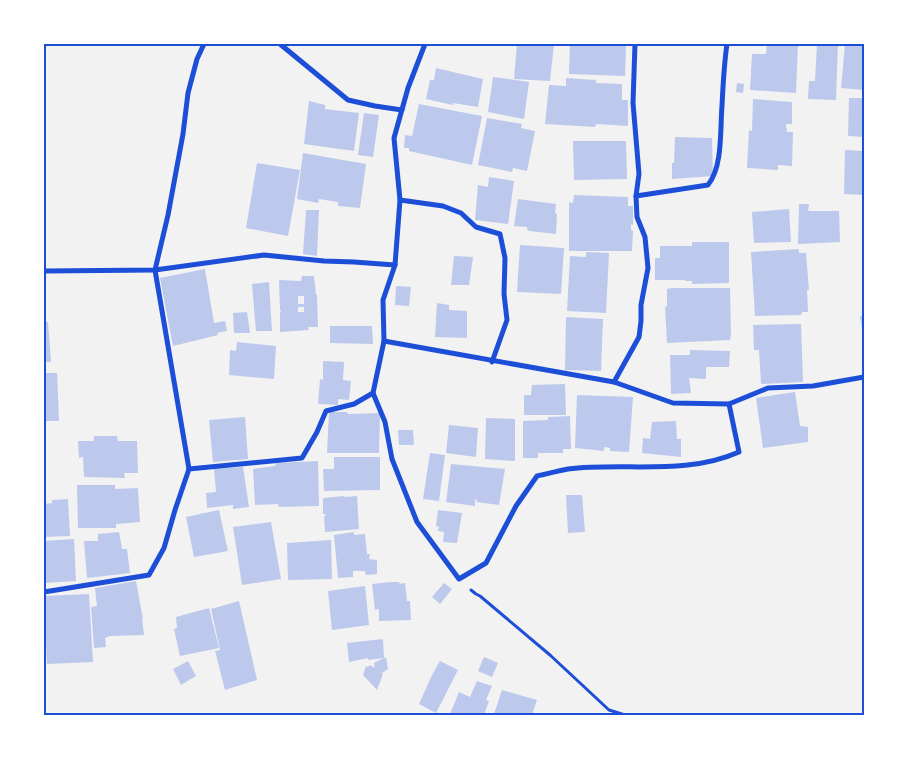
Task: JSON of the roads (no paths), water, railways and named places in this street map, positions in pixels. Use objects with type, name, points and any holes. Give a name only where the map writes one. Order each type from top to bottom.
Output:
[{"type":"street","points":[[44,592],[150,575],[164,548],[189,469],[155,270],[181,143],[188,93],[197,59],[204,44]]},
{"type":"street","points":[[280,44],[348,100],[402,110]]},
{"type":"street","points":[[424,44],[394,138],[400,200],[395,265],[383,300],[384,341],[373,394],[385,422],[392,459],[417,522],[459,579],[486,563],[516,506],[537,476],[566,469],[685,466],[724,458],[739,452],[729,404]]},
{"type":"street","points":[[614,382],[639,337],[641,305],[648,268],[645,237],[637,217],[636,196],[639,174],[633,103],[635,44]]},
{"type":"street","points":[[636,196],[708,185],[714,178],[719,150],[727,44]]},
{"type":"street","points":[[400,200],[443,206],[461,213],[476,227],[500,234],[505,258],[504,294],[506,320],[492,362]]},
{"type":"street","points":[[44,271],[155,270],[264,255],[395,265]]},
{"type":"street","points":[[384,341],[492,362],[614,382],[673,403],[729,404],[768,388],[813,386],[864,377]]},
{"type":"street","points":[[189,469],[302,458],[317,432],[326,411],[354,404],[373,394]]}]
